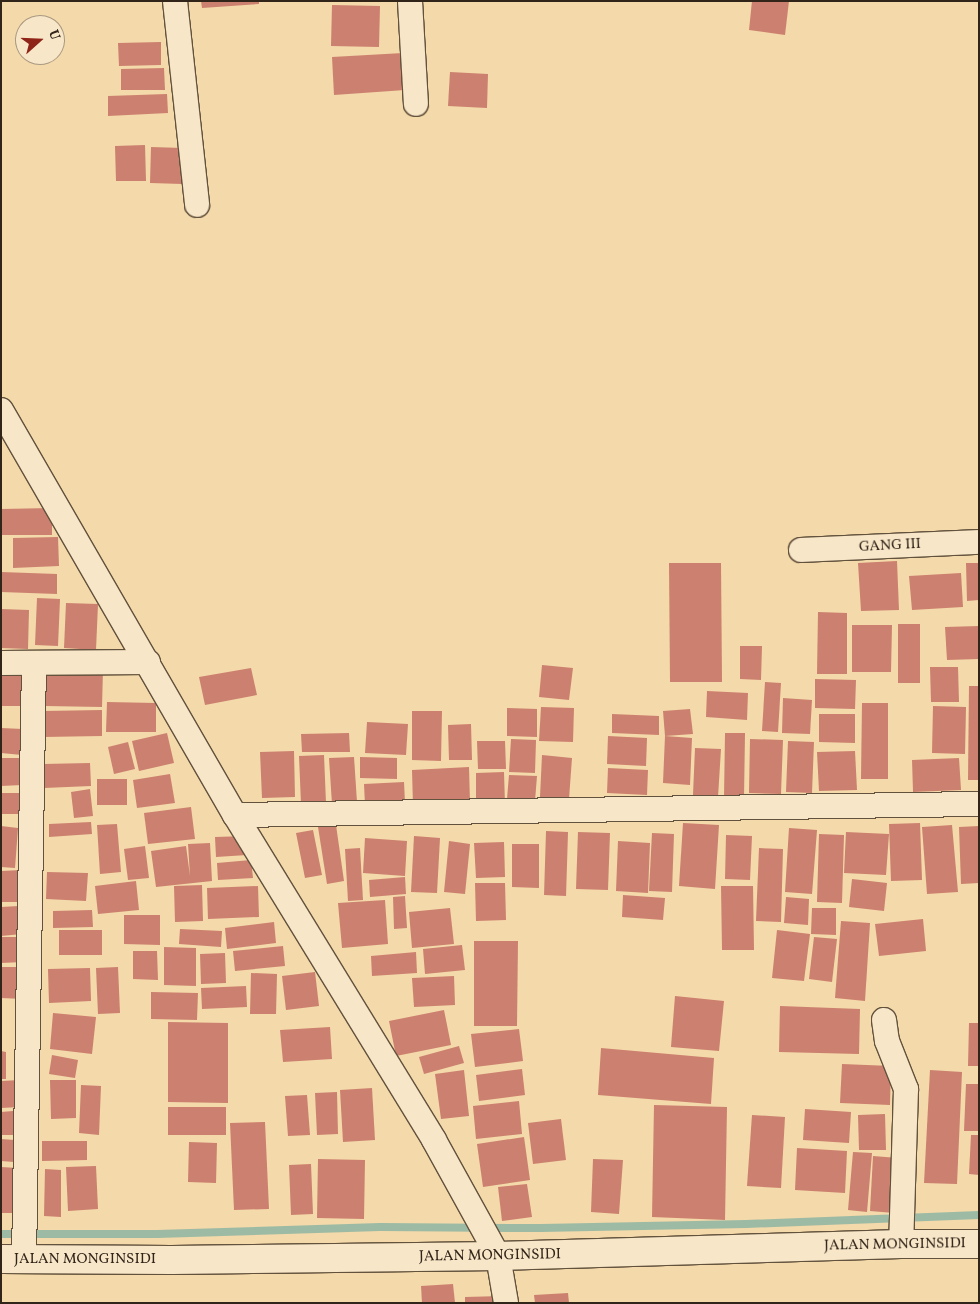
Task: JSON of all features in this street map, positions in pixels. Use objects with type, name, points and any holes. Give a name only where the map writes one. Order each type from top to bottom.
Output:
[{"type":"main road","name":"JALAN MONGINSIDI","points":[[17,1255],[172,1260],[494,1248],[902,1229],[979,1244]]},
{"type":"street","points":[[175,1],[197,205]]},
{"type":"street","points":[[410,1],[416,104]]},
{"type":"street","points":[[1,410],[235,815],[376,1043],[474,1211],[494,1248],[506,1303]]},
{"type":"street","name":"GANG III","points":[[801,550],[979,542]]},
{"type":"street","points":[[1,663],[148,662]]},
{"type":"street","points":[[17,1255],[25,1222],[34,664]]},
{"type":"street","points":[[235,815],[979,804]]},
{"type":"street","points":[[884,1020],[887,1041],[906,1089],[902,1229]]},
{"type":"building","points":[[201,1],[259,1],[259,4],[202,8]]},
{"type":"building","points":[[752,1],[789,1],[785,35],[749,30]]},
{"type":"building","points":[[332,5],[380,6],[379,47],[331,46]]},
{"type":"building","points":[[161,42],[161,65],[119,66],[118,43]]},
{"type":"building","points":[[403,53],[405,90],[334,95],[332,57]]},
{"type":"building","points":[[164,68],[165,90],[121,90],[121,69]]},
{"type":"building","points":[[450,72],[488,74],[487,108],[448,106]]},
{"type":"building","points":[[167,94],[168,113],[108,116],[108,96]]},
{"type":"building","points":[[145,145],[146,181],[116,181],[115,146]]},
{"type":"building","points":[[151,147],[183,148],[182,184],[150,183]]},
{"type":"building","points":[[52,508],[52,535],[1,535],[1,509]]},
{"type":"building","points":[[58,537],[59,566],[13,568],[13,538]]},
{"type":"building","points":[[897,561],[899,610],[861,611],[858,563]]},
{"type":"building","points":[[669,563],[721,563],[722,682],[670,682]]},
{"type":"building","points":[[966,563],[979,563],[979,600],[967,601]]},
{"type":"building","points":[[1,572],[57,574],[57,594],[1,592]]},
{"type":"building","points":[[961,573],[963,607],[912,610],[909,576]]},
{"type":"building","points":[[37,598],[60,599],[58,646],[35,645]]},
{"type":"building","points":[[66,603],[98,604],[96,650],[64,648]]},
{"type":"building","points":[[1,609],[29,610],[28,649],[1,648]]},
{"type":"building","points":[[818,612],[847,613],[847,674],[817,674]]},
{"type":"building","points":[[898,624],[920,624],[920,683],[898,683]]},
{"type":"building","points":[[852,625],[892,625],[891,672],[852,672]]},
{"type":"building","points":[[979,626],[979,659],[947,660],[945,627]]},
{"type":"building","points":[[740,646],[762,646],[761,680],[740,679]]},
{"type":"building","points":[[542,665],[573,668],[569,700],[539,697]]},
{"type":"building","points":[[930,667],[958,667],[959,702],[931,702]]},
{"type":"building","points":[[1,668],[22,668],[23,706],[1,706]]},
{"type":"building","points":[[46,668],[103,669],[102,707],[45,706]]},
{"type":"building","points":[[251,668],[257,695],[205,705],[199,677]]},
{"type":"building","points":[[815,679],[856,680],[855,709],[815,708]]},
{"type":"building","points":[[765,682],[781,683],[778,732],[762,731]]},
{"type":"building","points":[[969,686],[979,686],[979,780],[968,780]]},
{"type":"building","points":[[707,691],[748,693],[747,720],[706,717]]},
{"type":"building","points":[[783,698],[812,700],[810,734],[782,733]]},
{"type":"building","points":[[107,702],[156,703],[156,732],[106,732]]},
{"type":"building","points":[[862,703],[888,703],[888,779],[861,779]]},
{"type":"building","points":[[933,706],[966,707],[965,754],[932,753]]},
{"type":"building","points":[[541,707],[574,708],[573,742],[539,741]]},
{"type":"building","points":[[507,708],[537,709],[537,737],[507,736]]},
{"type":"building","points":[[690,709],[693,734],[665,736],[663,711]]},
{"type":"building","points":[[102,710],[102,736],[43,737],[43,711]]},
{"type":"building","points":[[412,711],[442,711],[441,761],[412,760]]},
{"type":"building","points":[[612,714],[659,716],[659,735],[612,733]]},
{"type":"building","points":[[819,714],[855,714],[855,743],[819,742]]},
{"type":"building","points":[[367,722],[408,724],[406,755],[365,753]]},
{"type":"building","points":[[471,724],[472,760],[449,760],[448,725]]},
{"type":"building","points":[[1,728],[23,729],[22,755],[1,753]]},
{"type":"building","points":[[167,733],[174,763],[139,771],[132,741]]},
{"type":"building","points":[[349,733],[350,752],[302,752],[301,734]]},
{"type":"building","points":[[725,733],[745,733],[744,798],[724,798]]},
{"type":"building","points":[[608,736],[647,738],[646,766],[607,764]]},
{"type":"building","points":[[665,736],[692,738],[690,785],[663,783]]},
{"type":"building","points":[[511,739],[536,740],[535,773],[509,772]]},
{"type":"building","points":[[750,739],[783,740],[781,794],[749,793]]},
{"type":"building","points":[[477,741],[505,741],[506,769],[478,769]]},
{"type":"building","points":[[788,741],[814,742],[812,793],[786,792]]},
{"type":"building","points":[[128,742],[135,769],[114,774],[108,747]]},
{"type":"building","points":[[695,748],[721,749],[718,797],[693,795]]},
{"type":"building","points":[[294,751],[295,797],[262,798],[260,752]]},
{"type":"building","points":[[855,751],[857,790],[819,791],[817,752]]},
{"type":"building","points":[[324,755],[326,803],[301,804],[299,756]]},
{"type":"building","points":[[542,755],[572,758],[569,799],[540,797]]},
{"type":"building","points":[[354,757],[357,802],[332,804],[329,758]]},
{"type":"building","points":[[360,757],[397,758],[397,779],[360,778]]},
{"type":"building","points":[[1,758],[21,758],[22,785],[1,786]]},
{"type":"building","points":[[959,758],[961,790],[913,792],[912,760]]},
{"type":"building","points":[[90,763],[91,786],[44,788],[43,764]]},
{"type":"building","points":[[469,767],[470,803],[413,806],[412,770]]},
{"type":"building","points":[[608,768],[648,770],[647,795],[607,793]]},
{"type":"building","points":[[504,772],[505,805],[476,806],[476,773]]},
{"type":"building","points":[[170,774],[175,803],[137,808],[133,780]]},
{"type":"building","points":[[509,775],[537,776],[535,801],[507,799]]},
{"type":"building","points":[[97,779],[127,779],[127,805],[97,805]]},
{"type":"building","points":[[404,782],[405,803],[365,805],[364,784]]},
{"type":"building","points":[[90,789],[93,816],[74,818],[71,792]]},
{"type":"building","points":[[1,793],[20,793],[20,814],[1,814]]},
{"type":"building","points":[[191,807],[195,839],[148,844],[144,813]]},
{"type":"building","points":[[91,822],[92,834],[49,837],[49,824]]},
{"type":"building","points":[[683,823],[719,825],[715,889],[679,886]]},
{"type":"building","points":[[920,823],[922,880],[891,881],[889,824]]},
{"type":"building","points":[[117,824],[121,872],[100,874],[97,825]]},
{"type":"building","points":[[336,825],[344,881],[327,884],[318,827]]},
{"type":"building","points":[[952,825],[958,892],[927,894],[922,827]]},
{"type":"building","points":[[1,826],[18,828],[15,868],[1,867]]},
{"type":"building","points":[[979,826],[979,883],[961,884],[959,827]]},
{"type":"building","points":[[789,828],[817,830],[812,894],[785,892]]},
{"type":"building","points":[[313,830],[322,875],[305,878],[296,833]]},
{"type":"building","points":[[546,831],[568,832],[566,896],[544,895]]},
{"type":"building","points":[[578,832],[610,833],[608,890],[576,889]]},
{"type":"building","points":[[846,832],[889,834],[886,875],[844,873]]},
{"type":"building","points":[[652,833],[674,834],[672,892],[649,891]]},
{"type":"building","points":[[819,834],[844,835],[842,903],[817,902]]},
{"type":"building","points":[[726,835],[752,836],[750,880],[725,879]]},
{"type":"building","points":[[246,836],[247,855],[216,857],[215,837]]},
{"type":"building","points":[[414,836],[440,838],[437,893],[411,892]]},
{"type":"building","points":[[365,838],[407,841],[405,876],[363,873]]},
{"type":"building","points":[[449,841],[470,844],[465,894],[444,892]]},
{"type":"building","points":[[618,841],[650,843],[648,893],[616,891]]},
{"type":"building","points":[[504,842],[505,877],[476,878],[474,843]]},
{"type":"building","points":[[210,843],[212,881],[156,887],[151,851],[186,846],[190,876],[188,844]]},
{"type":"building","points":[[512,844],[539,844],[539,888],[512,887]]},
{"type":"building","points":[[145,846],[149,878],[128,880],[124,849]]},
{"type":"building","points":[[360,848],[363,900],[348,901],[345,849]]},
{"type":"building","points":[[759,848],[783,849],[781,922],[756,921]]},
{"type":"building","points":[[251,860],[253,878],[218,880],[217,863]]},
{"type":"building","points":[[22,870],[23,902],[1,902],[1,871]]},
{"type":"building","points":[[47,872],[88,873],[86,901],[46,899]]},
{"type":"building","points":[[405,877],[406,894],[370,897],[369,880]]},
{"type":"building","points":[[852,879],[887,883],[884,911],[849,907]]},
{"type":"building","points":[[136,881],[139,910],[98,914],[95,886]]},
{"type":"building","points":[[475,883],[505,883],[506,920],[476,921]]},
{"type":"building","points":[[202,885],[203,921],[175,922],[174,886]]},
{"type":"building","points":[[258,886],[259,917],[208,919],[207,888]]},
{"type":"building","points":[[721,886],[753,886],[754,950],[722,950]]},
{"type":"building","points":[[623,895],[665,898],[663,920],[622,917]]},
{"type":"building","points":[[405,896],[407,928],[394,929],[393,897]]},
{"type":"building","points":[[786,897],[809,899],[808,925],[784,923]]},
{"type":"building","points":[[385,900],[388,944],[342,948],[338,903]]},
{"type":"building","points":[[19,906],[22,934],[1,936],[1,907]]},
{"type":"building","points":[[450,908],[454,944],[412,948],[409,912]]},
{"type":"building","points":[[812,908],[836,908],[836,935],[811,934]]},
{"type":"building","points":[[92,910],[93,927],[53,928],[53,911]]},
{"type":"building","points":[[124,915],[160,915],[160,945],[124,944]]},
{"type":"building","points":[[923,919],[926,951],[879,956],[875,924]]},
{"type":"building","points":[[841,921],[870,923],[865,1001],[835,998]]},
{"type":"building","points":[[274,922],[276,943],[227,949],[225,928]]},
{"type":"building","points":[[180,929],[222,931],[221,947],[179,944]]},
{"type":"building","points":[[59,930],[102,930],[102,955],[59,955]]},
{"type":"building","points":[[777,930],[810,934],[804,981],[772,978]]},
{"type":"building","points":[[1,937],[23,937],[23,962],[1,963]]},
{"type":"building","points":[[814,937],[837,939],[832,982],[809,979]]},
{"type":"building","points":[[474,941],[518,941],[517,1026],[474,1026]]},
{"type":"building","points":[[462,945],[465,970],[425,974],[423,949]]},
{"type":"building","points":[[283,946],[285,966],[235,971],[233,951]]},
{"type":"building","points":[[164,947],[196,948],[196,986],[164,985]]},
{"type":"building","points":[[133,951],[157,951],[158,980],[133,979]]},
{"type":"building","points":[[416,952],[417,973],[372,976],[371,956]]},
{"type":"building","points":[[225,953],[226,983],[201,984],[200,954]]},
{"type":"building","points":[[1,967],[24,967],[23,999],[1,998]]},
{"type":"building","points":[[118,967],[120,1013],[98,1014],[96,968]]},
{"type":"building","points":[[90,968],[91,1001],[49,1003],[48,969]]},
{"type":"building","points":[[315,972],[319,1006],[286,1010],[282,976]]},
{"type":"building","points":[[251,973],[277,974],[276,1014],[250,1014]]},
{"type":"building","points":[[454,976],[455,1005],[414,1007],[412,978]]},
{"type":"building","points":[[246,986],[247,1007],[202,1009],[201,988]]},
{"type":"building","points":[[151,992],[198,993],[197,1020],[151,1019]]},
{"type":"building","points":[[675,996],[724,1001],[719,1051],[671,1047]]},
{"type":"building","points":[[780,1006],[860,1009],[859,1054],[779,1052]]},
{"type":"building","points":[[444,1010],[451,1045],[396,1056],[389,1021]]},
{"type":"building","points":[[53,1013],[96,1017],[92,1054],[50,1049]]},
{"type":"building","points":[[168,1022],[228,1023],[228,1103],[168,1102]]},
{"type":"building","points":[[969,1023],[979,1023],[979,1066],[968,1066]]},
{"type":"building","points":[[330,1027],[332,1059],[283,1062],[280,1030]]},
{"type":"building","points":[[519,1029],[523,1061],[475,1067],[471,1034]]},
{"type":"building","points":[[459,1046],[464,1063],[424,1074],[419,1057]]},
{"type":"building","points":[[601,1048],[714,1058],[711,1104],[598,1095]]},
{"type":"building","points":[[1,1051],[6,1052],[6,1079],[1,1079]]},
{"type":"building","points":[[52,1055],[78,1060],[75,1078],[49,1074]]},
{"type":"building","points":[[842,1064],[891,1066],[890,1105],[840,1103]]},
{"type":"building","points":[[522,1069],[525,1095],[479,1101],[476,1075]]},
{"type":"building","points":[[464,1070],[469,1116],[441,1119],[435,1074]]},
{"type":"building","points":[[930,1070],[962,1072],[957,1184],[924,1183]]},
{"type":"building","points":[[20,1080],[20,1107],[1,1108],[1,1081]]},
{"type":"building","points":[[50,1080],[76,1080],[76,1118],[51,1119]]},
{"type":"building","points":[[966,1084],[979,1084],[979,1131],[964,1131]]},
{"type":"building","points":[[81,1085],[101,1086],[99,1135],[79,1133]]},
{"type":"building","points":[[372,1088],[375,1140],[343,1142],[340,1090]]},
{"type":"building","points":[[337,1092],[338,1134],[317,1135],[315,1093]]},
{"type":"building","points":[[307,1095],[310,1135],[288,1136],[285,1096]]},
{"type":"building","points":[[519,1101],[522,1134],[476,1139],[473,1106]]},
{"type":"building","points":[[654,1105],[727,1107],[725,1220],[652,1217]]},
{"type":"building","points":[[168,1107],[226,1107],[226,1135],[168,1135]]},
{"type":"building","points":[[805,1109],[851,1112],[849,1143],[803,1140]]},
{"type":"building","points":[[13,1111],[13,1135],[1,1135],[1,1112]]},
{"type":"building","points":[[885,1114],[886,1150],[859,1150],[858,1115]]},
{"type":"building","points":[[752,1115],[785,1117],[781,1188],[747,1186]]},
{"type":"building","points":[[561,1119],[566,1160],[533,1164],[528,1123]]},
{"type":"building","points":[[265,1122],[269,1209],[234,1210],[230,1123]]},
{"type":"building","points":[[971,1135],[979,1135],[979,1175],[969,1174]]},
{"type":"building","points":[[524,1137],[530,1180],[483,1187],[477,1144]]},
{"type":"building","points":[[1,1139],[15,1140],[14,1162],[1,1161]]},
{"type":"building","points":[[42,1141],[87,1141],[87,1160],[42,1161]]},
{"type":"building","points":[[189,1142],[217,1143],[216,1183],[188,1182]]},
{"type":"building","points":[[797,1148],[847,1151],[845,1193],[795,1190]]},
{"type":"building","points":[[853,1152],[872,1153],[867,1212],[848,1210]]},
{"type":"building","points":[[873,1156],[898,1158],[894,1213],[870,1211]]},
{"type":"building","points":[[318,1159],[365,1160],[364,1219],[317,1218]]},
{"type":"building","points":[[593,1159],[623,1160],[619,1214],[591,1212]]},
{"type":"building","points":[[311,1164],[313,1214],[291,1215],[289,1165]]},
{"type":"building","points":[[96,1166],[98,1209],[68,1211],[66,1167]]},
{"type":"building","points":[[1,1167],[18,1168],[17,1213],[1,1213]]},
{"type":"building","points":[[45,1169],[61,1170],[61,1217],[44,1216]]},
{"type":"building","points":[[527,1184],[532,1217],[502,1221],[498,1187]]},
{"type":"building","points":[[453,1284],[455,1303],[422,1303],[421,1286]]},
{"type":"building","points":[[568,1293],[569,1303],[535,1303],[534,1295]]},
{"type":"building","points":[[502,1296],[503,1303],[465,1303],[465,1297]]},
{"type":"waterway","points":[[1,1234],[157,1234],[380,1227],[541,1228],[746,1224],[979,1215]]}]
